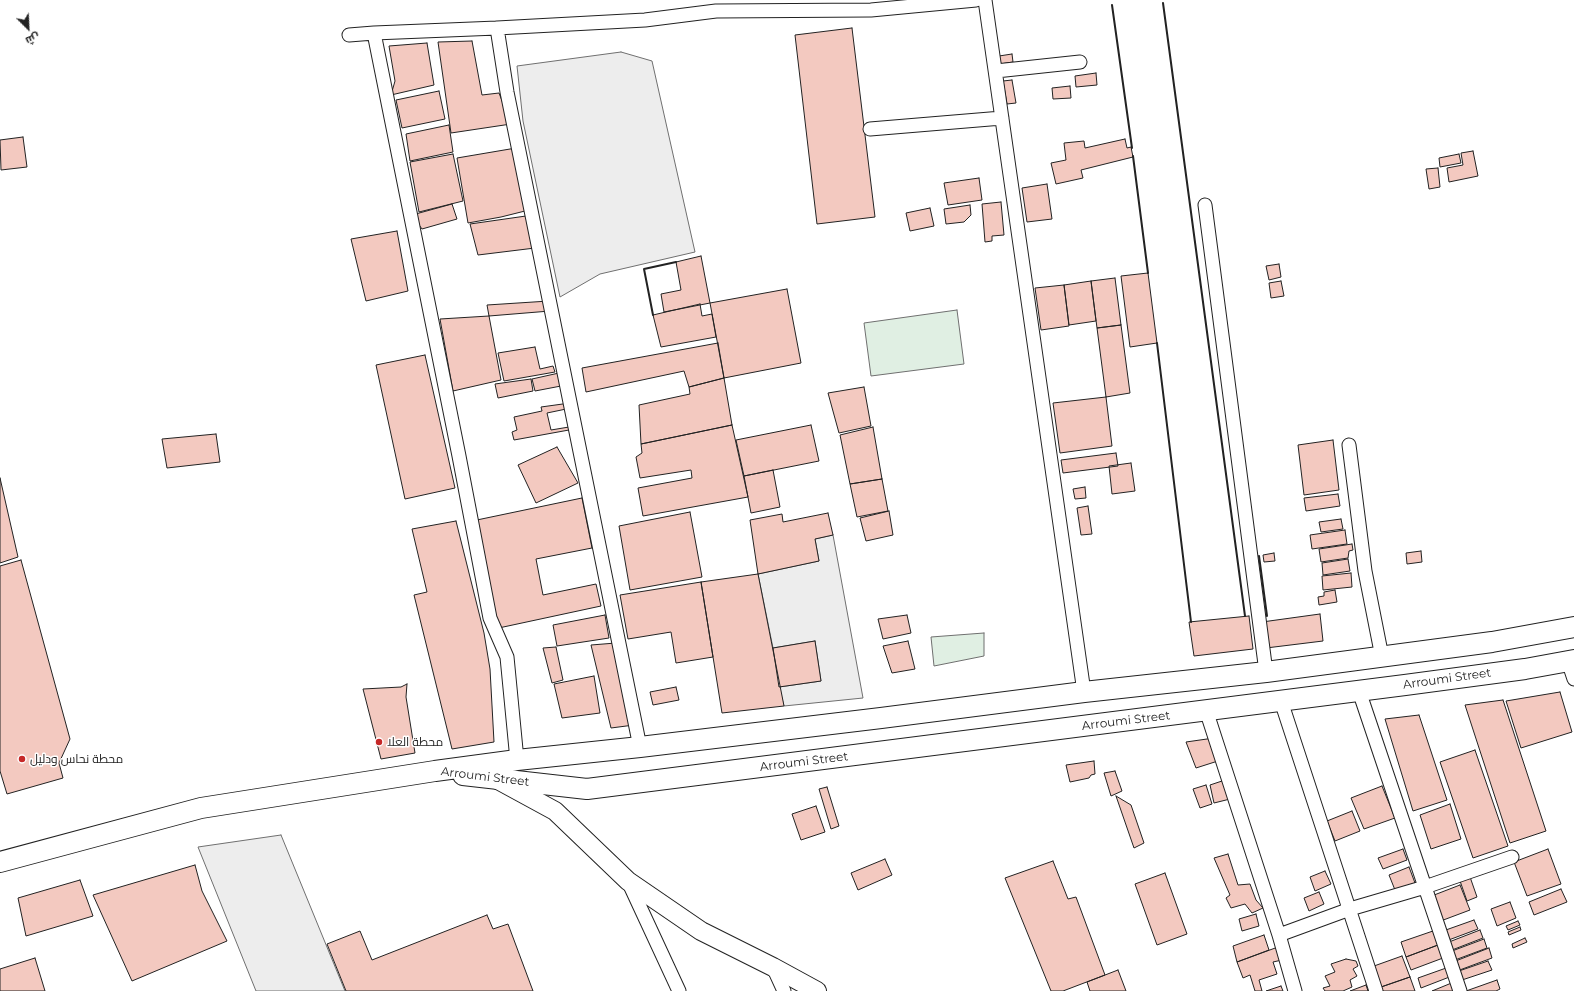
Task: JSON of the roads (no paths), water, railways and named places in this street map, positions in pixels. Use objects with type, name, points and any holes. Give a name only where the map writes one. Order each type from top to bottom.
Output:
[{"type":"main road","name":"Arroumi Street","points":[[435,771],[517,760],[881,718],[1084,692],[1266,672],[1492,642],[1574,627]]},
{"type":"main road","points":[[1401,654],[1405,685]]},
{"type":"main road","name":"Arroumi Street","points":[[435,771],[587,789],[1525,669],[1572,667]]},
{"type":"main road","points":[[0,862],[201,808],[435,771]]},
{"type":"main road","points":[[495,778],[555,811],[628,881],[701,931],[817,991]]},
{"type":"street","points":[[349,35],[646,20],[716,11],[871,10],[976,0]]},
{"type":"street","points":[[986,0],[1084,692]]},
{"type":"street","points":[[497,28],[507,92],[640,747]]},
{"type":"street","points":[[374,33],[490,618],[507,657],[517,760]]},
{"type":"street","points":[[996,71],[1080,62]]},
{"type":"street","points":[[870,129],[1002,118]]},
{"type":"street","points":[[1205,205],[1266,672]]},
{"type":"street","points":[[1349,446],[1366,571],[1382,657]]},
{"type":"street","points":[[1359,690],[1460,991]]},
{"type":"street","points":[[1281,701],[1376,991]]},
{"type":"street","points":[[1206,710],[1279,935],[1295,991]]},
{"type":"street","points":[[1279,935],[1350,909],[1425,887],[1512,857]]},
{"type":"street","points":[[628,881],[679,991]]},
{"type":"street","points":[[773,967],[784,991]]},
{"type":"place","name":"محطة العلا","points":[[379,742]]},
{"type":"place","name":"محطة نحاس ودليل","points":[[22,759]]}]
